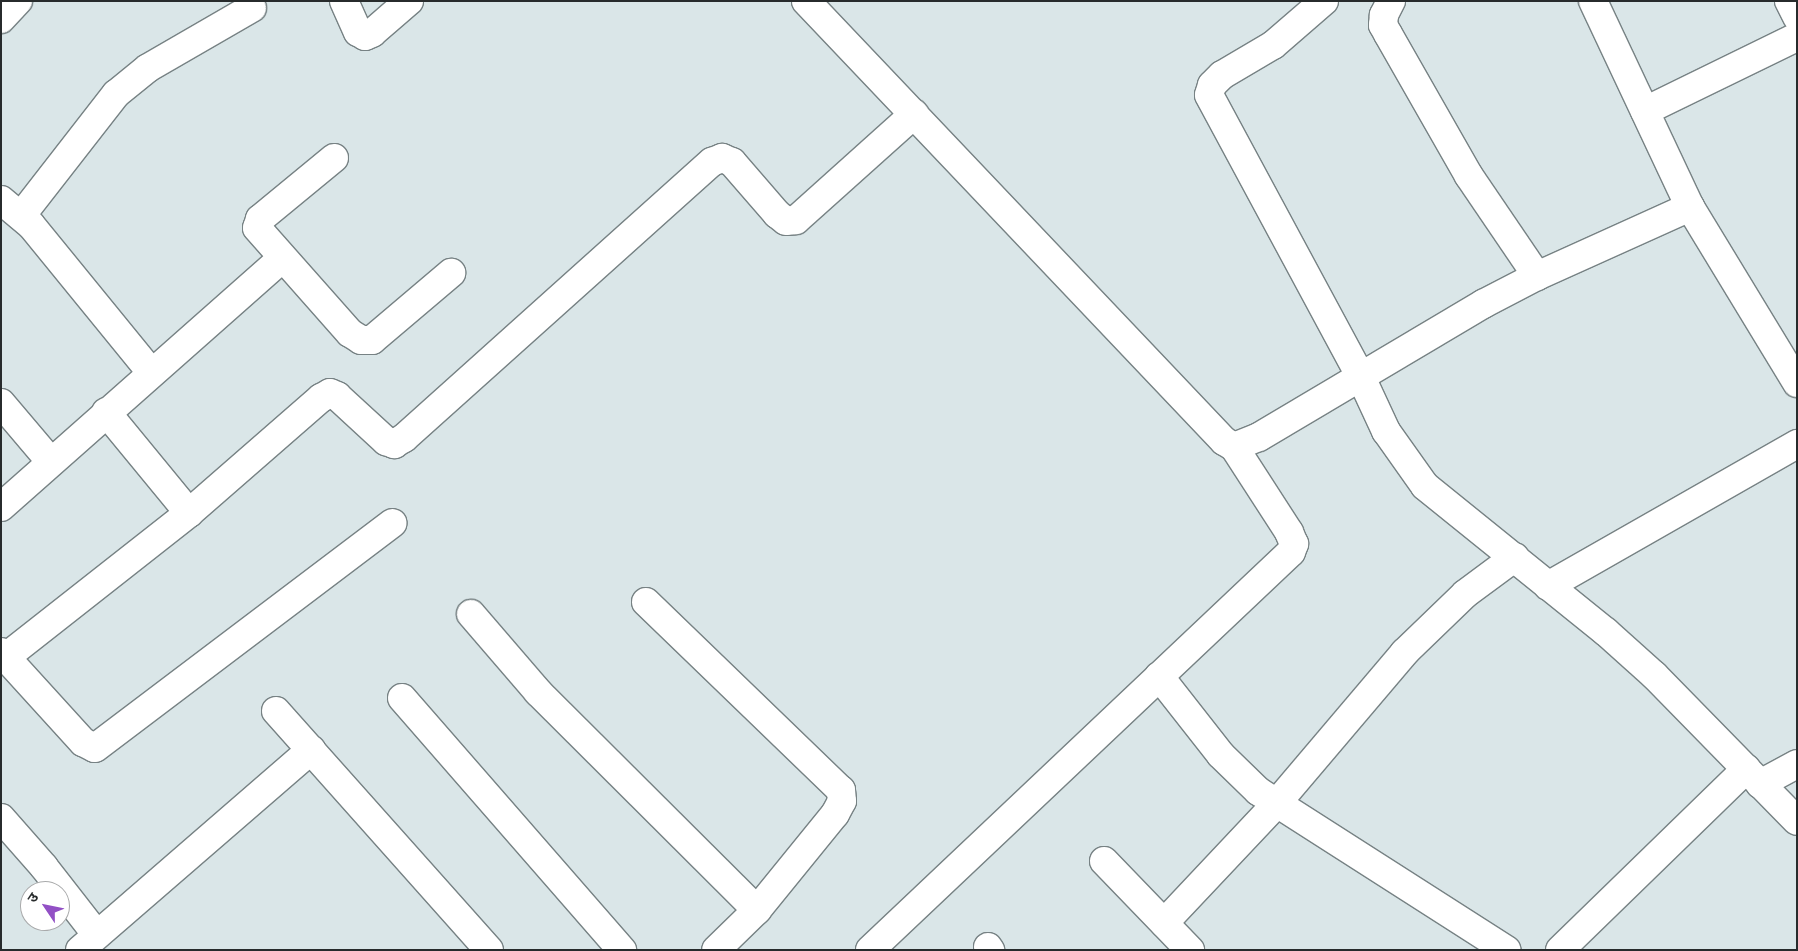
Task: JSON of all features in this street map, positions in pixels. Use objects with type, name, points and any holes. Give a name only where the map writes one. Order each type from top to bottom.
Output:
[{"type":"street","points":[[1,19],[18,1]]},
{"type":"street","points":[[344,1],[358,32],[365,36],[372,34],[408,1]]},
{"type":"street","points":[[806,1],[1224,442],[1234,447],[1289,532],[1294,544],[1291,552],[870,950]]},
{"type":"street","points":[[1324,1],[1273,45],[1222,75],[1212,85],[1209,95],[1360,375],[1386,430],[1425,486],[1515,557],[1654,674],[1797,822]]},
{"type":"street","points":[[1391,1],[1384,15],[1383,25],[1455,154],[1537,276]]},
{"type":"street","points":[[1593,1],[1690,207],[1797,383]]},
{"type":"street","points":[[1789,1],[1797,17]]},
{"type":"street","points":[[151,372],[60,259],[11,208],[116,94],[148,68],[252,8]]},
{"type":"street","points":[[1645,111],[1797,37]]},
{"type":"street","points":[[392,523],[95,748],[83,742],[4,655],[189,512],[321,398],[330,394],[346,403],[386,442],[394,444],[404,438],[712,162],[722,158],[732,162],[777,214],[786,221],[796,220],[914,114]]},
{"type":"street","points":[[334,158],[260,219],[260,234],[350,333],[361,340],[372,340],[451,273]]},
{"type":"street","points":[[1234,447],[1259,437],[1360,375],[1537,276],[1690,207]]},
{"type":"street","points":[[1,508],[106,412],[282,258]]},
{"type":"street","points":[[1,403],[51,462]]},
{"type":"street","points":[[106,412],[189,512]]},
{"type":"street","points":[[1548,586],[1797,444]]},
{"type":"street","points":[[1164,923],[1277,803],[1411,646],[1465,594],[1515,557]]},
{"type":"street","points":[[646,602],[841,790],[842,801],[835,814],[757,910],[716,950]]},
{"type":"street","points":[[471,614],[538,692],[757,910]]},
{"type":"street","points":[[1159,676],[1221,755],[1258,791],[1507,950]]},
{"type":"street","points":[[402,698],[622,950]]},
{"type":"street","points":[[276,711],[489,950]]},
{"type":"street","points":[[1,818],[44,867],[88,942],[311,750]]},
{"type":"street","points":[[1560,950],[1753,776],[1797,764]]},
{"type":"street","points":[[1104,861],[1190,950]]}]
